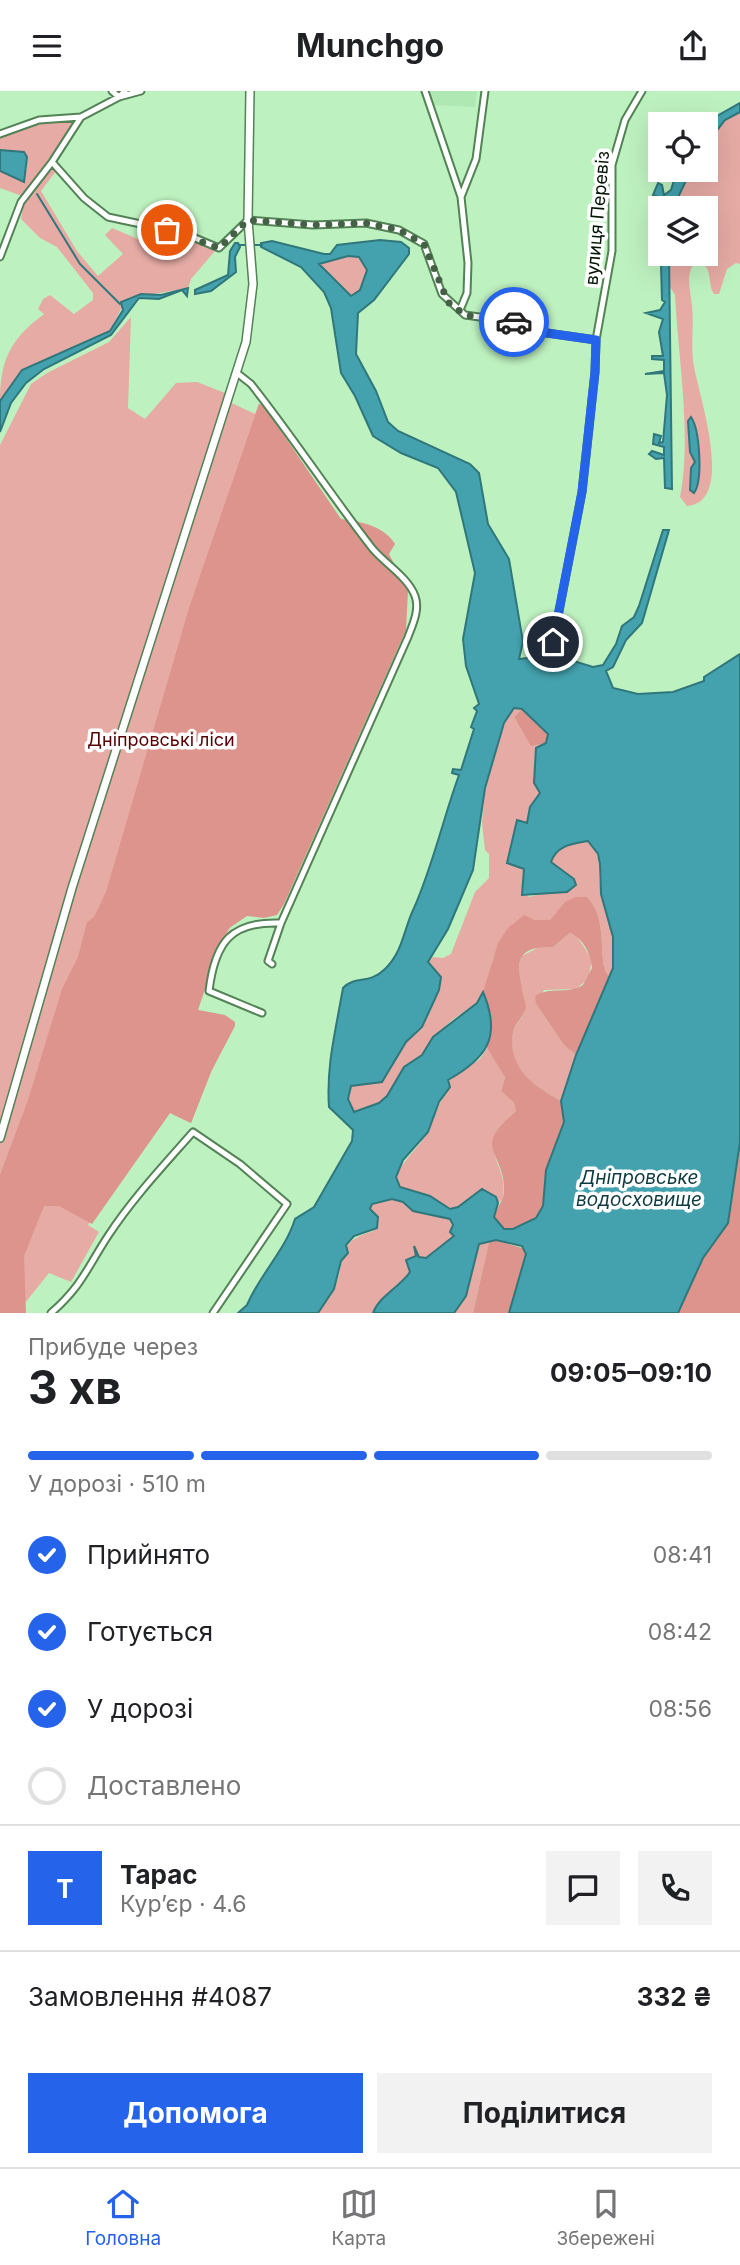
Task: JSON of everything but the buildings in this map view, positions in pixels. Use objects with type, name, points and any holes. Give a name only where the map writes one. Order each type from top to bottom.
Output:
[{"type":"main road","points":[[0,1138],[79,863],[237,373],[252,317],[253,284],[248,220],[250,91]]},
{"type":"street","points":[[112,91],[118,97]]},
{"type":"street","points":[[0,134],[39,120],[81,117],[125,91]]},
{"type":"street","points":[[118,97],[141,91]]},
{"type":"street","points":[[425,91],[461,197],[468,263],[467,293],[460,310]]},
{"type":"street","points":[[461,197],[476,159],[485,91]]},
{"type":"street","name":"вулиця Перевіз","points":[[553,642],[582,492],[596,340],[613,239],[612,165],[625,120],[642,91]]},
{"type":"street","points":[[0,257],[21,202],[52,162],[81,117]]},
{"type":"street","points":[[52,162],[95,209],[118,220],[183,233],[219,248],[248,220],[313,225],[366,223],[399,230],[424,244],[442,293],[465,315],[522,323],[547,333],[596,340]]},
{"type":"street","points":[[237,373],[251,384],[379,557],[415,595],[417,609],[408,637],[281,923],[268,961],[272,964]]},
{"type":"street","points":[[262,1013],[209,991],[210,979],[222,947],[239,928],[248,923],[281,923]]},
{"type":"street","points":[[51,1313],[72,1295],[108,1236],[193,1132],[240,1164],[287,1204],[212,1313]]},
{"type":"shaded area","points":[[429,91],[477,91],[475,107],[434,105]]},
{"type":"green space","points":[[740,112],[740,264],[736,263],[727,269],[719,294],[714,294],[705,266],[718,266],[718,196],[679,196],[685,182],[718,182],[718,128]]},
{"type":"green space","points":[[52,120],[76,121],[22,196],[0,188],[0,171],[24,181],[27,167],[24,152],[0,150],[0,138]]},
{"type":"green space","points":[[53,167],[56,171],[41,191],[77,251],[98,276],[123,254],[105,235],[112,228],[152,245],[160,232],[182,236],[215,251],[191,279],[188,288],[131,298],[122,307],[110,331],[22,370],[0,401],[2,374],[9,352],[32,323],[44,314],[38,309],[43,299],[50,295],[74,314],[93,300],[93,293],[57,247],[40,238],[21,219],[24,202]]},
{"type":"green space","points":[[348,256],[358,257],[367,270],[360,290],[351,296],[318,264]]},
{"type":"green space","points":[[669,266],[692,266],[689,284],[693,313],[693,360],[706,418],[712,466],[710,486],[702,500],[687,506],[680,497],[685,448],[683,396],[675,295],[669,285]]},
{"type":"green space","name":"Дніпровські ліси","points":[[131,317],[128,408],[145,419],[176,383],[197,382],[225,393],[223,399],[255,414],[259,404],[264,406],[234,919],[192,1011],[229,1026],[191,1123],[170,1113],[88,1225],[99,1232],[71,1282],[49,1273],[17,1313],[0,1313],[0,445],[31,384],[109,342]]},
{"type":"green space","name":"Дніпровські ліси","points":[[259,404],[264,406],[341,519],[364,523],[378,529],[395,544],[389,554],[408,591],[406,630],[284,904],[277,915],[264,918],[247,916],[228,929],[220,945],[198,1010],[225,1015],[235,1022],[235,1026],[211,1072],[191,1123],[170,1113],[92,1224],[59,1206],[44,1206],[24,1256],[26,1313],[0,1313],[0,1175],[28,1100],[62,989],[78,957],[87,922],[94,917],[106,892],[189,608]]},
{"type":"green space","points":[[514,708],[522,709],[514,717],[531,745],[546,743],[535,767],[535,780],[540,793],[530,807],[527,823],[517,821],[516,834],[510,845],[524,869],[522,888],[529,897],[553,891],[559,893],[565,875],[551,862],[554,856],[566,846],[588,841],[598,859],[601,892],[612,934],[614,955],[610,977],[603,964],[599,918],[587,897],[571,901],[550,920],[535,920],[524,916],[493,958],[487,986],[477,1003],[452,1020],[433,1038],[422,1055],[404,1067],[387,1096],[379,1103],[354,1112],[348,1099],[351,1086],[382,1082],[406,1042],[422,1027],[439,990],[428,962],[433,957],[443,958],[451,954],[475,892],[489,878],[489,854],[485,850],[482,823],[485,788],[504,723]]},
{"type":"green space","points":[[522,709],[548,734],[546,743],[531,746],[514,717]]},
{"type":"green space","points":[[575,897],[587,897],[599,918],[603,963],[610,977],[576,1055],[564,1045],[536,1004],[535,996],[547,991],[571,990],[583,985],[592,968],[586,947],[570,933],[553,947],[527,951],[522,957],[519,974],[526,1007],[513,1032],[514,1056],[518,1066],[532,1082],[561,1101],[564,1122],[546,1170],[543,1206],[536,1218],[513,1230],[504,1229],[494,1217],[504,1193],[503,1179],[492,1143],[502,1124],[516,1111],[514,1103],[501,1091],[505,1077],[487,1048],[490,1023],[483,992],[498,943],[508,928],[524,915],[535,920],[550,920],[565,902]]},
{"type":"green space","points":[[570,933],[577,936],[592,960],[588,979],[576,989],[544,990],[536,1004],[564,1045],[576,1055],[561,1101],[524,1074],[514,1055],[512,1044],[514,1029],[525,1008],[518,971],[522,956],[541,946],[553,947]]},
{"type":"green space","points":[[487,1048],[505,1076],[501,1091],[514,1103],[516,1111],[502,1125],[493,1145],[501,1173],[503,1199],[498,1203],[496,1197],[474,1194],[458,1207],[450,1209],[430,1196],[399,1187],[396,1177],[428,1132],[447,1093],[448,1080],[480,1059]]},
{"type":"green space","points":[[740,1142],[740,1313],[678,1313],[703,1258],[728,1223]]},
{"type":"green space","points":[[392,1199],[450,1219],[453,1240],[427,1258],[416,1257],[407,1263],[410,1272],[380,1302],[373,1313],[318,1313],[335,1289],[348,1245],[361,1235],[373,1231],[370,1209],[372,1204]]},
{"type":"green space","points":[[496,1240],[525,1249],[521,1281],[509,1313],[473,1313],[489,1242]]},
{"type":"green space","points":[[489,1242],[473,1313],[454,1313],[466,1296],[479,1244]]},
{"type":"water","points":[[740,103],[740,112],[725,120],[718,129],[718,115]]},
{"type":"water","points":[[0,150],[24,152],[27,157],[24,182],[0,171]]},
{"type":"water","points":[[673,182],[685,182],[679,196],[653,195],[658,183],[662,185],[664,195],[671,190]]},
{"type":"water","name":"Дніпровське водосховище","points":[[380,240],[401,242],[409,248],[409,254],[374,300],[358,313],[356,354],[376,391],[388,422],[398,431],[470,464],[479,473],[488,524],[509,559],[523,642],[519,659],[554,655],[593,667],[603,665],[616,644],[622,626],[634,617],[639,606],[663,530],[669,530],[642,623],[626,640],[613,667],[606,671],[613,688],[638,694],[673,692],[704,681],[704,677],[740,654],[740,1142],[728,1223],[703,1258],[678,1313],[509,1313],[526,1254],[522,1246],[496,1240],[479,1244],[466,1296],[454,1313],[373,1313],[380,1301],[410,1272],[406,1260],[416,1256],[414,1246],[419,1257],[426,1258],[454,1236],[450,1232],[453,1225],[450,1219],[413,1211],[403,1202],[392,1199],[372,1204],[370,1209],[378,1217],[377,1228],[354,1236],[346,1245],[348,1253],[341,1261],[334,1289],[318,1313],[238,1313],[247,1305],[285,1242],[295,1219],[314,1207],[352,1141],[353,1130],[329,1107],[328,1092],[330,1062],[343,988],[352,982],[379,974],[396,955],[427,875],[459,775],[452,773],[453,769],[461,770],[474,729],[471,727],[477,711],[474,708],[479,704],[466,666],[463,639],[475,573],[456,492],[438,468],[401,453],[373,436],[341,373],[331,308],[324,292],[301,267],[261,247],[261,243],[272,241],[324,254],[330,254],[337,245]],"holes":[[[348,256],[359,257],[367,270],[360,290],[351,296],[319,264]],[[514,708],[522,709],[548,734],[546,743],[536,748],[534,783],[540,793],[530,807],[527,823],[517,820],[507,863],[524,869],[522,895],[567,892],[576,885],[574,879],[551,862],[561,849],[588,841],[598,854],[600,864],[601,894],[613,937],[613,968],[576,1055],[561,1101],[564,1122],[546,1170],[543,1206],[536,1218],[513,1229],[504,1229],[494,1217],[498,1203],[496,1197],[482,1189],[458,1207],[450,1209],[430,1196],[400,1187],[396,1177],[403,1160],[428,1132],[439,1102],[450,1087],[448,1080],[473,1063],[487,1045],[491,1022],[483,992],[477,1003],[433,1037],[422,1055],[404,1067],[387,1096],[379,1103],[354,1112],[348,1099],[351,1086],[382,1082],[406,1042],[422,1027],[439,990],[441,977],[428,962],[448,929],[473,870],[485,788],[504,723]]]},
{"type":"water","points":[[235,243],[240,247],[235,257],[236,272],[211,291],[195,294],[195,290],[228,275],[230,251]]},
{"type":"water","points":[[661,266],[669,266],[672,489],[665,488],[664,458],[656,459],[649,454],[652,451],[664,455],[664,447],[653,444],[654,434],[661,436],[659,443],[663,442],[667,395],[664,373],[645,374],[664,371],[664,360],[652,359],[652,356],[663,356],[659,332],[663,319],[646,313],[660,310],[665,302],[662,300]]},
{"type":"water","points":[[188,288],[187,296],[182,290],[159,299],[139,298],[111,335],[44,369],[26,383],[11,403],[0,432],[0,401],[22,370],[110,331],[123,310],[121,302],[141,294],[161,295]]},
{"type":"water","points":[[691,417],[697,433],[699,455],[699,478],[694,493],[690,490],[691,468],[695,462],[690,452],[688,421]]},
{"type":"waterway","points":[[37,194],[80,264],[120,304]]},
{"type":"waterway","points":[[239,245],[249,245]]},
{"type":"waterway","points":[[254,245],[262,245]]},
{"type":"way so far","points":[[167,230],[183,233],[219,248],[248,220],[313,225],[383,224],[414,236],[424,244],[442,293],[448,302],[465,315],[514,322]]},
{"type":"route","points":[[514,322],[547,333],[596,340],[582,492],[553,642]]}]
